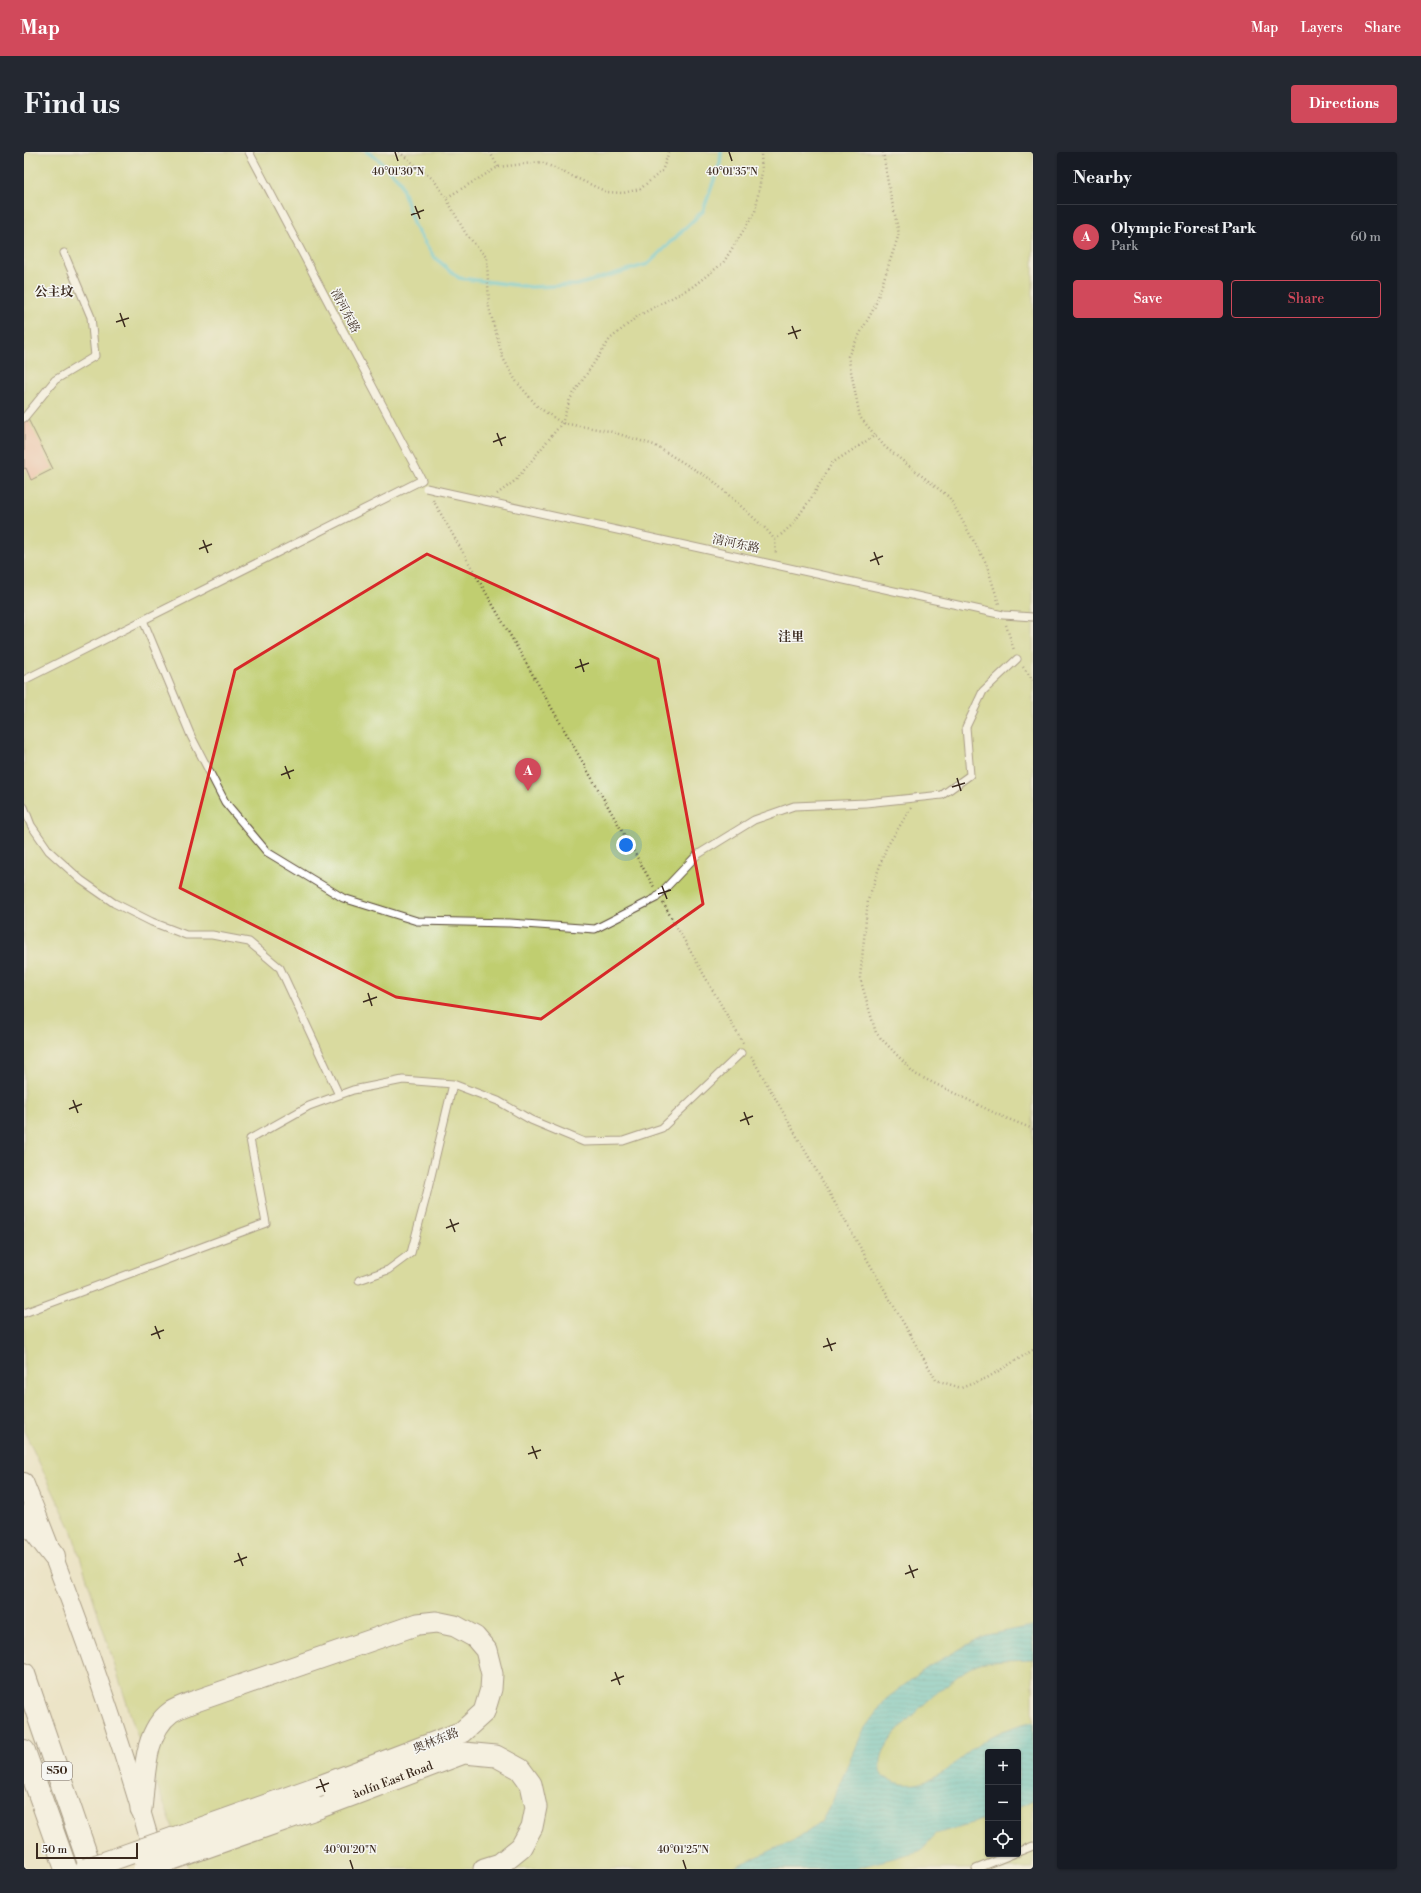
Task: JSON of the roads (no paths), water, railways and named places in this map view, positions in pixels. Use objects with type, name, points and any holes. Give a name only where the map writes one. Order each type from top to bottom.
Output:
[{"type":"highway","points":[[24,1517],[54,1556]]},
{"type":"highway","name":"S50","points":[[24,1674],[91,1869]]},
{"type":"highway","name":"S50","points":[[24,1751],[66,1869]]},
{"type":"main road","name":"奥林东路","points":[[86,1869],[320,1786],[462,1732],[484,1712],[492,1689],[492,1674],[486,1650],[475,1637],[454,1626],[436,1622],[418,1624],[193,1702],[170,1712],[156,1730],[148,1746],[141,1809]]},
{"type":"main road","name":"àolín East Road","points":[[144,1869],[318,1808],[464,1753],[496,1756],[520,1770],[531,1784],[536,1807],[532,1827],[521,1847],[500,1864],[484,1869]]},
{"type":"street","points":[[24,1482],[54,1556],[99,1680],[141,1809],[158,1869]]},
{"type":"lane","name":"清河东路","points":[[143,620],[422,480],[249,152]]},
{"type":"lane","points":[[24,418],[54,380],[95,356],[91,317],[64,253]]},
{"type":"lane","name":"清河东路","points":[[426,488],[1003,615],[1033,617]]},
{"type":"lane","points":[[24,680],[143,620],[191,736],[226,802],[267,852],[343,898],[416,921],[510,923],[595,929],[659,895],[697,855],[754,820],[794,806],[866,803],[942,795],[970,775],[966,727],[983,691],[1017,659]]},
{"type":"lane","points":[[24,807],[31,825],[49,851],[81,880],[114,903],[152,922],[186,935],[212,935],[249,942],[280,968],[339,1095]]},
{"type":"lane","points":[[24,1313],[266,1223],[250,1139],[309,1106],[339,1095],[353,1090],[403,1080],[454,1084],[498,1101],[531,1120],[584,1142],[623,1141],[662,1128],[741,1053]]},
{"type":"lane","points":[[359,1280],[388,1270],[410,1253],[426,1197],[454,1084]]},
{"type":"lane","points":[[1021,1851],[1033,1846]]},
{"type":"lane","points":[[976,1869],[1006,1857]]},
{"type":"water","points":[[1025,1627],[1033,1627],[1033,1659],[1003,1660],[980,1663],[965,1671],[940,1690],[901,1727],[892,1738],[884,1751],[882,1758],[882,1776],[898,1783],[913,1784],[927,1781],[953,1765],[990,1737],[1033,1721],[1033,1800],[1021,1806],[1021,1749],[985,1749],[985,1819],[936,1834],[920,1851],[853,1869],[730,1869],[799,1838],[821,1822],[832,1802],[861,1733],[886,1699],[928,1667],[983,1636]]},
{"type":"waterway","points":[[367,152],[379,160],[400,181],[414,226],[434,257],[459,278],[531,287],[577,285],[648,264],[703,211],[720,163],[721,152]]},
{"type":"place","name":"Olympic Forest Park","points":[[528,791]]},
{"type":"district","name":"公主坟","points":[[54,292]]},
{"type":"district","name":"洼里","points":[[791,637]]}]
